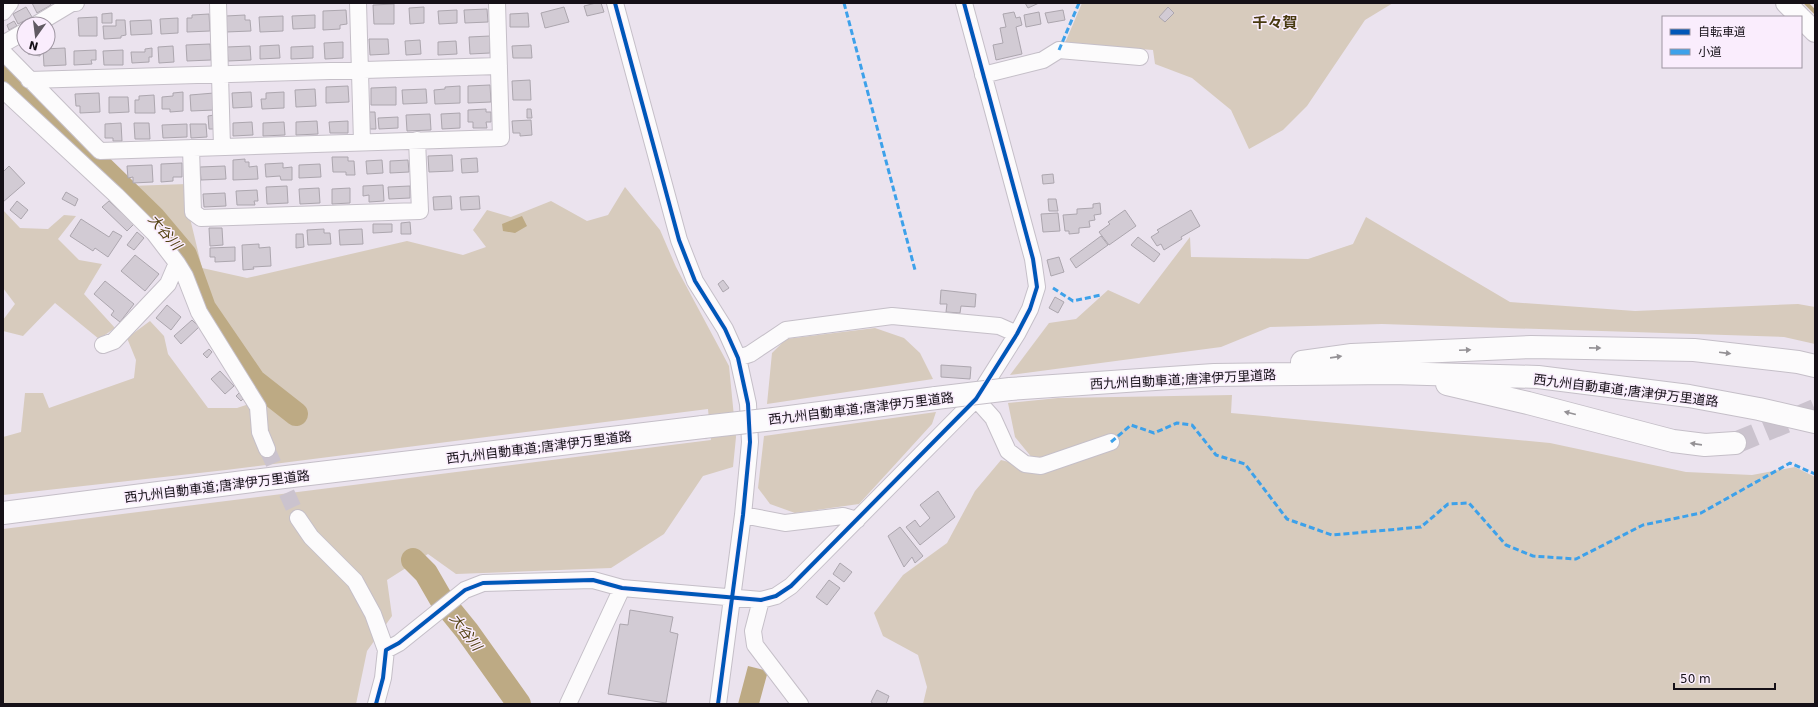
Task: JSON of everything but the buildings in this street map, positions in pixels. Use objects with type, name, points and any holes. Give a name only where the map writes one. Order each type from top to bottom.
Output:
[{"type":"highway","points":[[1214,375],[1352,355],[1531,347],[1694,350],[1798,362],[1815,366]]},
{"type":"highway","points":[[1392,373],[1528,403],[1673,441],[1705,445],[1735,443]]},
{"type":"highway","name":"西九州自動車道;唐津伊万里道路","points":[[3,513],[260,480],[774,419],[1010,389],[1214,375],[1392,373],[1538,377],[1689,396],[1758,409],[1815,422]]},
{"type":"main road","points":[[1786,3],[1800,16]]},
{"type":"main road","points":[[1802,18],[1815,32]]},
{"type":"street","points":[[3,12],[10,3]]},
{"type":"street","points":[[50,16],[72,3],[76,3]]},
{"type":"street","points":[[218,3],[222,147]]},
{"type":"street","points":[[358,3],[362,142]]},
{"type":"street","points":[[3,52],[100,151],[501,138],[497,3]]},
{"type":"street","points":[[615,3],[679,240],[695,281],[725,329],[738,358],[748,404],[750,442],[743,515],[718,704]]},
{"type":"street","points":[[386,650],[399,643],[465,590],[483,583],[593,580],[622,588],[760,600],[776,596],[792,586],[976,399],[1017,334],[1030,309],[1037,287],[1031,252],[964,3]]},
{"type":"street","points":[[3,44],[16,37]]},
{"type":"street","points":[[983,75],[1043,60],[1059,50],[1140,57]]},
{"type":"street","points":[[29,80],[499,66]]},
{"type":"street","points":[[3,90],[116,195],[154,233],[177,263],[199,312],[258,408],[260,432],[267,449]]},
{"type":"street","points":[[191,148],[193,212],[202,218],[420,211],[417,140]]},
{"type":"street","points":[[103,345],[114,341],[168,284],[177,263]]},
{"type":"street","points":[[738,358],[750,354],[786,330],[892,316],[999,326],[1017,334]]},
{"type":"street","points":[[976,399],[993,418],[1008,451],[1025,464],[1041,466],[1111,442]]},
{"type":"street","points":[[743,515],[785,523],[843,516],[858,520]]},
{"type":"street","points":[[298,518],[311,537],[355,581],[373,614],[386,650],[383,678],[376,704]]},
{"type":"street","points":[[568,704],[622,588]]},
{"type":"street","points":[[760,600],[753,631],[755,645],[800,704]]},
{"type":"shaded area","points":[[1082,3],[1393,3],[1365,20],[1307,106],[1283,130],[1249,149],[1231,110],[1192,78],[1155,64],[1153,50],[1065,43]]},
{"type":"shaded area","points":[[187,184],[189,214],[202,268],[130,186]]},
{"type":"shaded area","points":[[625,187],[660,230],[676,267],[729,366],[736,437],[733,467],[703,476],[664,534],[611,568],[456,574],[428,554],[387,580],[392,616],[367,651],[356,704],[3,704],[3,529],[711,440],[708,409],[226,470],[3,495],[3,437],[21,432],[25,393],[43,393],[49,408],[134,378],[136,360],[127,338],[150,321],[164,336],[168,354],[208,408],[237,408],[276,395],[212,308],[202,268],[247,278],[407,241],[463,255],[486,247],[473,230],[487,210],[511,217],[551,201],[587,221],[608,215]]},
{"type":"shaded area","points":[[3,210],[20,228],[48,229],[64,215],[76,216],[58,239],[79,260],[102,264],[84,294],[115,328],[99,339],[55,303],[23,336],[3,331],[3,320],[15,304],[3,288]]},
{"type":"shaded area","points":[[522,216],[527,226],[515,233],[503,231],[502,224]]},
{"type":"shaded area","points":[[1366,217],[1510,302],[1635,311],[1798,304],[1815,307],[1815,344],[1784,337],[1382,324],[1270,327],[1221,347],[1010,375],[1049,323],[1076,319],[1108,290],[1139,304],[1190,237],[1191,257],[1308,259],[1353,244]]},
{"type":"shaded area","points":[[875,328],[904,338],[920,353],[933,379],[767,404],[772,353],[786,339]]},
{"type":"shaded area","points":[[1232,395],[1231,413],[1550,443],[1686,472],[1752,475],[1795,467],[1815,477],[1815,704],[923,704],[927,687],[918,655],[883,636],[874,613],[903,575],[947,543],[975,491],[1001,460],[1042,470],[1015,437],[1008,403],[1058,398]]},
{"type":"shaded area","points":[[936,412],[932,424],[859,504],[795,513],[770,504],[758,488],[764,436]]},
{"type":"shaded area","points":[[748,666],[768,671],[759,704],[738,704]]},
{"type":"waterway","points":[[1806,3],[1815,12]]},
{"type":"waterway","name":"大谷川","points":[[3,71],[153,217],[185,255],[204,308],[254,381],[296,414]]},
{"type":"waterway","name":"大谷川","points":[[413,560],[426,573],[441,599],[467,631],[519,704]]},
{"type":"tunnel","points":[[1735,443],[1815,410]]},
{"type":"tunnel","points":[[267,449],[298,518]]},
{"type":"marked path","points":[[844,3],[915,270]]},
{"type":"marked path","points":[[1059,50],[1079,3]]},
{"type":"marked path","points":[[1053,288],[1073,301],[1101,295]]},
{"type":"marked path","points":[[1111,442],[1131,425],[1154,433],[1177,423],[1192,425],[1216,455],[1245,464],[1287,519],[1332,535],[1421,527],[1448,504],[1469,503],[1506,545],[1533,556],[1576,559],[1643,525],[1701,513],[1790,463],[1815,474]]},
{"type":"cycle path","points":[[615,3],[679,240],[695,281],[725,329],[738,358],[748,404],[750,442],[743,515],[718,704]]},
{"type":"cycle path","points":[[376,704],[383,678],[386,650],[399,643],[465,590],[483,583],[593,580],[622,588],[761,600],[776,596],[791,586],[976,399],[1017,334],[1030,309],[1037,287],[1033,259],[964,3]]},
{"type":"district","name":"千々賀","points":[[1275,23]]}]
